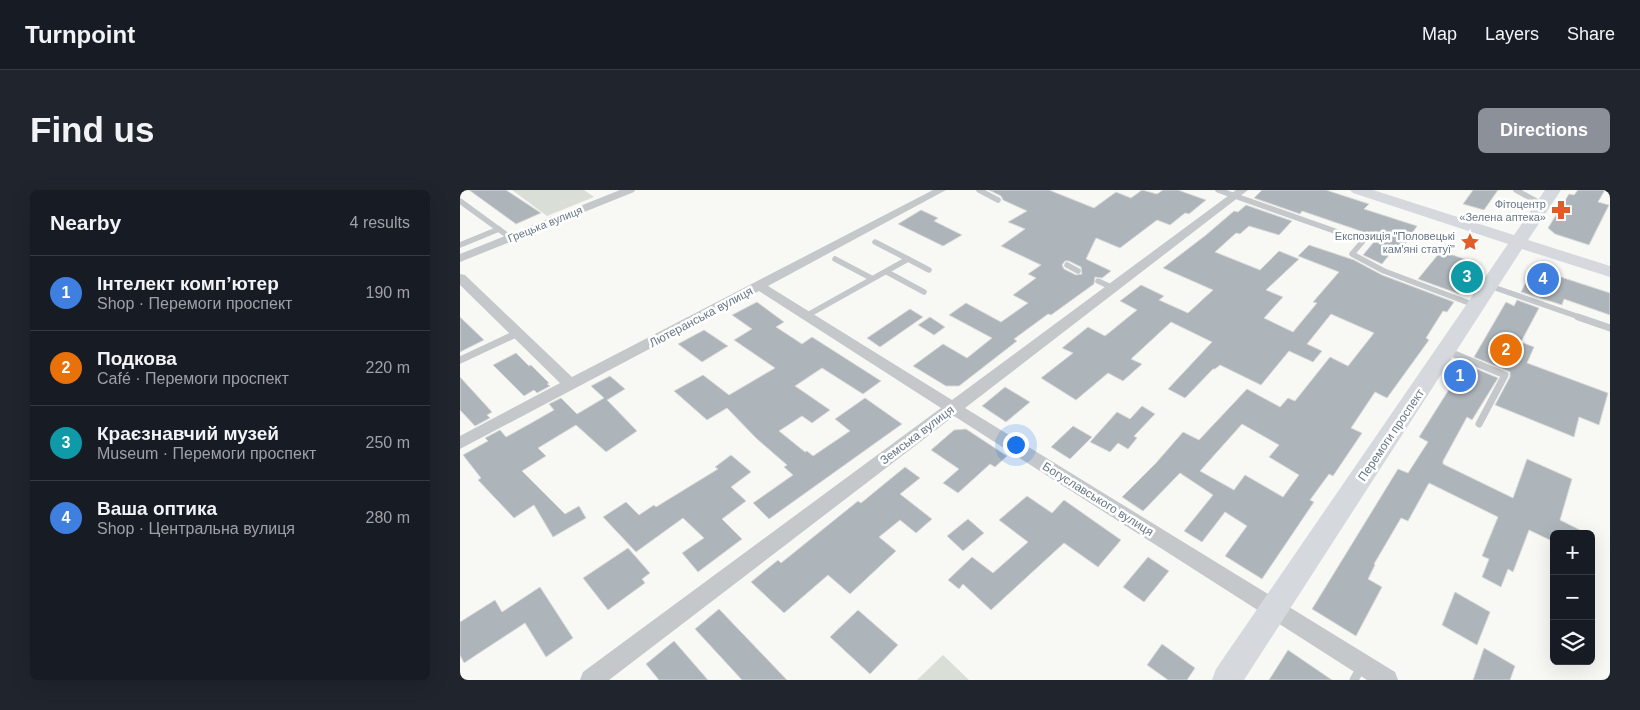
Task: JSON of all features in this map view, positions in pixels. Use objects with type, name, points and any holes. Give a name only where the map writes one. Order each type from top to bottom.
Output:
[{"type":"street","points":[[598,190],[610,198]]},
{"type":"street","name":"Грецька вулиця","points":[[460,258],[630,190]]},
{"type":"street","name":"Лютеранська вулиця","points":[[460,443],[941,190]]},
{"type":"street","points":[[1358,190],[1522,238],[1610,260]]},
{"type":"street","points":[[1388,190],[1610,272]]},
{"type":"street","name":"Перемоги проспект","points":[[1227,680],[1553,190]]},
{"type":"street","name":"Земська вулиця","points":[[591,680],[954,408],[1106,284],[1239,193]]},
{"type":"street","points":[[460,278],[571,385]]},
{"type":"street","name":"Богуславського вулиця","points":[[759,286],[1274,610],[1358,672],[1387,680]]},
{"type":"lane","points":[[979,190],[998,200]]},
{"type":"lane","points":[[1218,190],[1239,193],[1363,241],[1352,254],[1384,271],[1477,306]]},
{"type":"lane","points":[[1516,190],[1543,205]]},
{"type":"lane","points":[[460,201],[511,238]]},
{"type":"lane","points":[[460,245],[499,229]]},
{"type":"lane","points":[[875,242],[929,270]]},
{"type":"lane","points":[[835,258],[871,278]]},
{"type":"lane","points":[[806,316],[908,259]]},
{"type":"lane","points":[[1067,265],[1078,271]]},
{"type":"lane","points":[[887,272],[924,292]]},
{"type":"lane","points":[[1490,286],[1610,328]]},
{"type":"lane","points":[[460,360],[518,333]]},
{"type":"lane","points":[[1447,351],[1505,375],[1479,424]]},
{"type":"shaded area","points":[[512,190],[584,190],[594,197],[547,216]]},
{"type":"shaded area","points":[[943,655],[969,680],[917,680]]},
{"type":"building","points":[[469,190],[506,190],[541,213],[516,224]]},
{"type":"building","points":[[989,190],[1049,190],[1094,208],[1116,192],[1131,198],[1142,190],[1157,194],[1163,190],[1178,190],[1206,200],[1189,214],[1185,213],[1170,225],[1157,220],[1120,248],[1096,238],[1086,259],[1111,271],[1102,278],[1095,277],[1094,284],[1014,339],[1017,341],[959,386],[946,386],[913,366],[943,344],[967,358],[992,338],[949,315],[966,303],[1001,322],[1028,303],[1013,295],[1036,278],[1028,274],[1041,265],[1001,246],[1025,229],[1008,222],[1027,211],[1003,200],[1001,196]],"holes":[[[1065,261],[1081,267],[1082,274],[1076,275],[1064,269],[1062,265]]]},
{"type":"building","points":[[1262,190],[1326,190],[1369,204],[1364,209],[1417,226],[1403,247],[1397,245],[1382,264],[1363,255],[1378,237],[1302,211],[1300,214],[1254,198]]},
{"type":"building","points":[[1473,190],[1498,190],[1484,210],[1463,204]]},
{"type":"building","points":[[1578,190],[1605,190],[1598,202],[1609,205],[1589,245],[1555,234],[1548,228],[1569,194],[1574,195]]},
{"type":"building","points":[[1246,205],[1292,221],[1279,235],[1249,226],[1240,234],[1236,233],[1215,252],[1260,270],[1279,251],[1299,259],[1266,290],[1283,297],[1264,318],[1293,332],[1317,303],[1313,302],[1339,272],[1298,256],[1309,245],[1354,260],[1382,275],[1454,302],[1447,312],[1443,311],[1426,338],[1429,340],[1387,398],[1375,392],[1351,428],[1362,433],[1333,476],[1329,474],[1310,500],[1314,502],[1262,579],[1225,556],[1247,526],[1225,512],[1202,542],[1184,531],[1213,495],[1180,473],[1143,511],[1122,497],[1156,463],[1183,432],[1199,440],[1247,389],[1280,407],[1288,398],[1295,401],[1330,357],[1348,366],[1374,333],[1331,314],[1307,344],[1322,351],[1313,362],[1289,351],[1261,385],[1220,365],[1213,369],[1185,398],[1168,389],[1212,342],[1171,322],[1131,359],[1142,364],[1123,381],[1108,373],[1076,400],[1041,378],[1073,353],[1062,348],[1088,327],[1105,336],[1137,310],[1120,301],[1141,285],[1164,296],[1159,300],[1188,313],[1213,290],[1163,268],[1234,211],[1238,212]],"holes":[[[1242,424],[1279,445],[1269,457],[1299,475],[1283,497],[1245,475],[1234,490],[1200,471]]]},
{"type":"building","points":[[921,210],[938,218],[934,221],[962,235],[943,246],[898,224]]},
{"type":"building","points":[[1441,251],[1470,261],[1468,264],[1483,269],[1467,291],[1463,290],[1459,294],[1418,279]]},
{"type":"building","points":[[1533,268],[1610,293],[1610,315],[1564,299],[1562,305],[1521,292]]},
{"type":"building","points":[[1517,300],[1539,308],[1521,342],[1534,347],[1527,363],[1608,393],[1599,425],[1579,417],[1574,437],[1495,405],[1510,377],[1510,372],[1474,357],[1506,302],[1514,306]]},
{"type":"building","points":[[757,302],[784,322],[776,327],[802,344],[812,337],[881,381],[863,394],[822,368],[795,386],[830,410],[812,423],[802,416],[779,431],[805,452],[807,451],[813,456],[850,431],[835,419],[865,398],[902,424],[769,519],[753,503],[793,475],[784,467],[787,465],[757,439],[727,408],[707,420],[674,391],[703,375],[729,395],[775,368],[734,340],[752,329],[732,315]]},
{"type":"building","points":[[910,309],[923,317],[880,347],[867,338]]},
{"type":"building","points":[[460,317],[484,340],[460,352]]},
{"type":"building","points":[[930,317],[945,327],[934,335],[918,325]]},
{"type":"building","points":[[704,330],[728,346],[702,362],[678,344]]},
{"type":"building","points":[[516,353],[529,366],[531,365],[550,386],[537,393],[534,390],[524,396],[493,365]]},
{"type":"building","points":[[1465,364],[1498,378],[1472,420],[1467,417],[1443,464],[1513,498],[1527,459],[1572,479],[1560,520],[1580,530],[1550,530],[1550,540],[1529,530],[1513,572],[1508,569],[1501,587],[1482,577],[1489,559],[1482,556],[1498,517],[1429,483],[1408,521],[1401,518],[1374,564],[1368,579],[1382,587],[1356,636],[1312,609],[1398,469],[1408,473],[1428,442],[1419,437]]},
{"type":"building","points":[[610,376],[625,389],[607,400],[637,431],[606,452],[576,425],[538,448],[546,456],[522,471],[565,514],[579,506],[586,518],[553,537],[534,505],[514,518],[478,480],[481,478],[463,455],[488,441],[485,438],[500,430],[506,437],[554,410],[549,404],[561,398],[577,414],[604,398],[591,386]]},
{"type":"building","points":[[460,377],[492,412],[487,415],[490,418],[475,426],[460,410]]},
{"type":"building","points":[[1005,387],[1030,402],[1006,422],[982,406]]},
{"type":"building","points":[[1142,406],[1155,414],[1134,436],[1137,438],[1128,449],[1118,443],[1110,452],[1090,442],[1117,412],[1130,419]]},
{"type":"building","points":[[1073,426],[1092,437],[1070,459],[1051,447]]},
{"type":"building","points":[[966,429],[1007,456],[995,467],[990,464],[958,493],[943,483],[959,469],[931,450],[954,430]]},
{"type":"building","points":[[731,455],[751,472],[731,487],[746,501],[722,519],[742,539],[698,572],[682,553],[704,538],[683,518],[636,552],[603,517],[626,502],[639,515],[654,505],[656,507],[718,469],[715,467]]},
{"type":"building","points":[[905,467],[920,478],[900,494],[932,519],[916,533],[900,520],[879,537],[896,551],[850,594],[828,575],[784,613],[751,582],[778,560],[781,563],[858,501],[861,503]]},
{"type":"building","points":[[1027,496],[1052,513],[1064,500],[1121,540],[1098,567],[1064,543],[991,610],[963,584],[959,589],[948,580],[972,557],[993,573],[1028,542],[999,520]]},
{"type":"building","points":[[968,519],[984,533],[963,551],[947,536]]},
{"type":"building","points":[[628,548],[650,573],[642,579],[645,583],[608,610],[583,578]]},
{"type":"building","points":[[1148,557],[1169,571],[1144,602],[1123,587]]},
{"type":"building","points":[[540,587],[573,638],[546,657],[525,623],[464,663],[460,655],[460,622],[495,600],[502,612]]},
{"type":"building","points":[[1455,592],[1490,612],[1477,645],[1442,625]]},
{"type":"building","points":[[719,609],[787,680],[742,680],[695,629]]},
{"type":"building","points":[[858,610],[898,645],[870,674],[830,637]]},
{"type":"building","points":[[674,641],[708,680],[659,680],[646,664]]},
{"type":"building","points":[[1162,644],[1195,668],[1187,680],[1168,680],[1147,665]]},
{"type":"building","points":[[1484,648],[1515,666],[1510,680],[1473,680]]},
{"type":"building","points":[[1288,650],[1332,680],[1269,680]]},
{"type":"place","name":"Фітоцентр «Зелена аптека»","points":[[1561,210]]},
{"type":"place","name":"Експозиція \"Половецькі кам'яні статуї\"","points":[[1470,242]]},
{"type":"place","name":"Краєзнавчий музей","points":[[1467,277]]},
{"type":"place","name":"Ваша оптика","points":[[1543,279]]},
{"type":"place","name":"Подкова","points":[[1506,350]]},
{"type":"place","name":"Інтелект комп’ютер","points":[[1460,376]]}]
